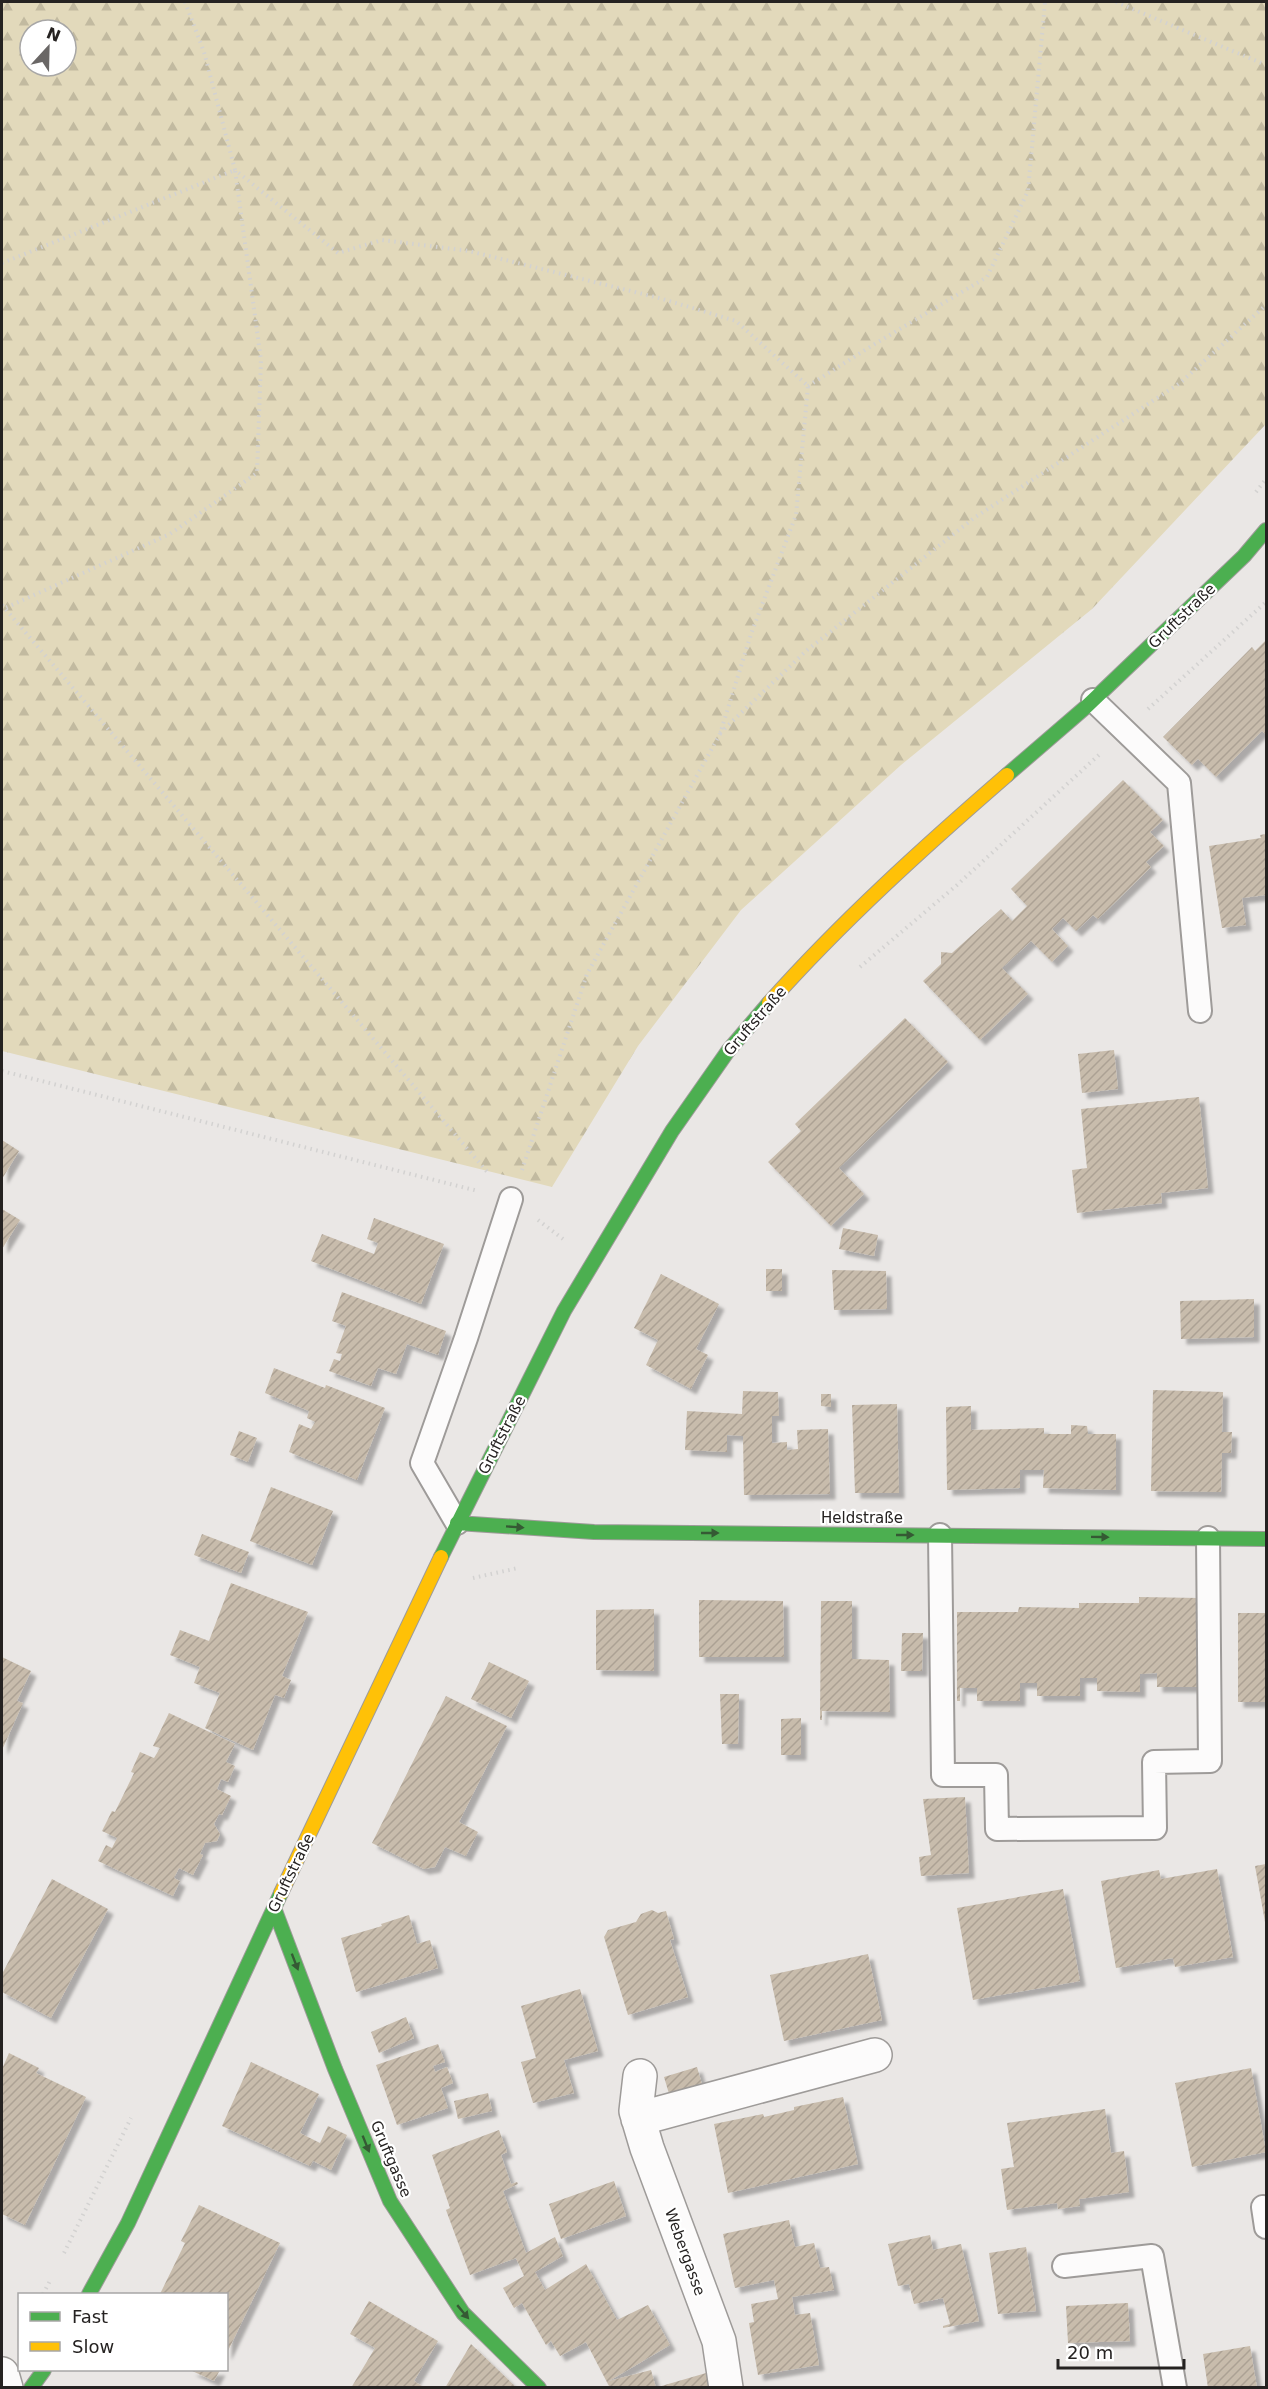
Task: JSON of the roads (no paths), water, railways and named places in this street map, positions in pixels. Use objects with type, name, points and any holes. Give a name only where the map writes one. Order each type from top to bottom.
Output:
[{"type":"main road","name":"Gruftstraße","points":[[90,2293],[128,2223],[274,1908],[457,1523],[564,1311],[672,1131],[728,1051],[809,958],[917,854],[1093,700],[1244,556],[1266,530]]},
{"type":"main road","name":"Heldstraße","points":[[457,1523],[594,1532],[1266,1539]]},
{"type":"main road","name":"Gruftgasse","points":[[274,1908],[331,2059],[390,2201],[421,2252],[463,2313],[538,2388]]},
{"type":"main road","points":[[31,2388],[43,2371]]},
{"type":"street","points":[[638,2119],[875,2055]]},
{"type":"street","name":"Webergasse","points":[[640,2076],[636,2111],[638,2119],[718,2341],[726,2388]]},
{"type":"street","points":[[2,2374],[6,2388]]},
{"type":"lane","points":[[1093,700],[1179,783],[1200,1011]]},
{"type":"lane","points":[[457,1523],[422,1463],[511,1199]]},
{"type":"lane","points":[[940,1535],[943,1775],[996,1775],[997,1829],[1155,1828],[1154,1762],[1210,1761],[1208,1538]]},
{"type":"lane","points":[[1064,2266],[1152,2256],[1175,2388]]}]
